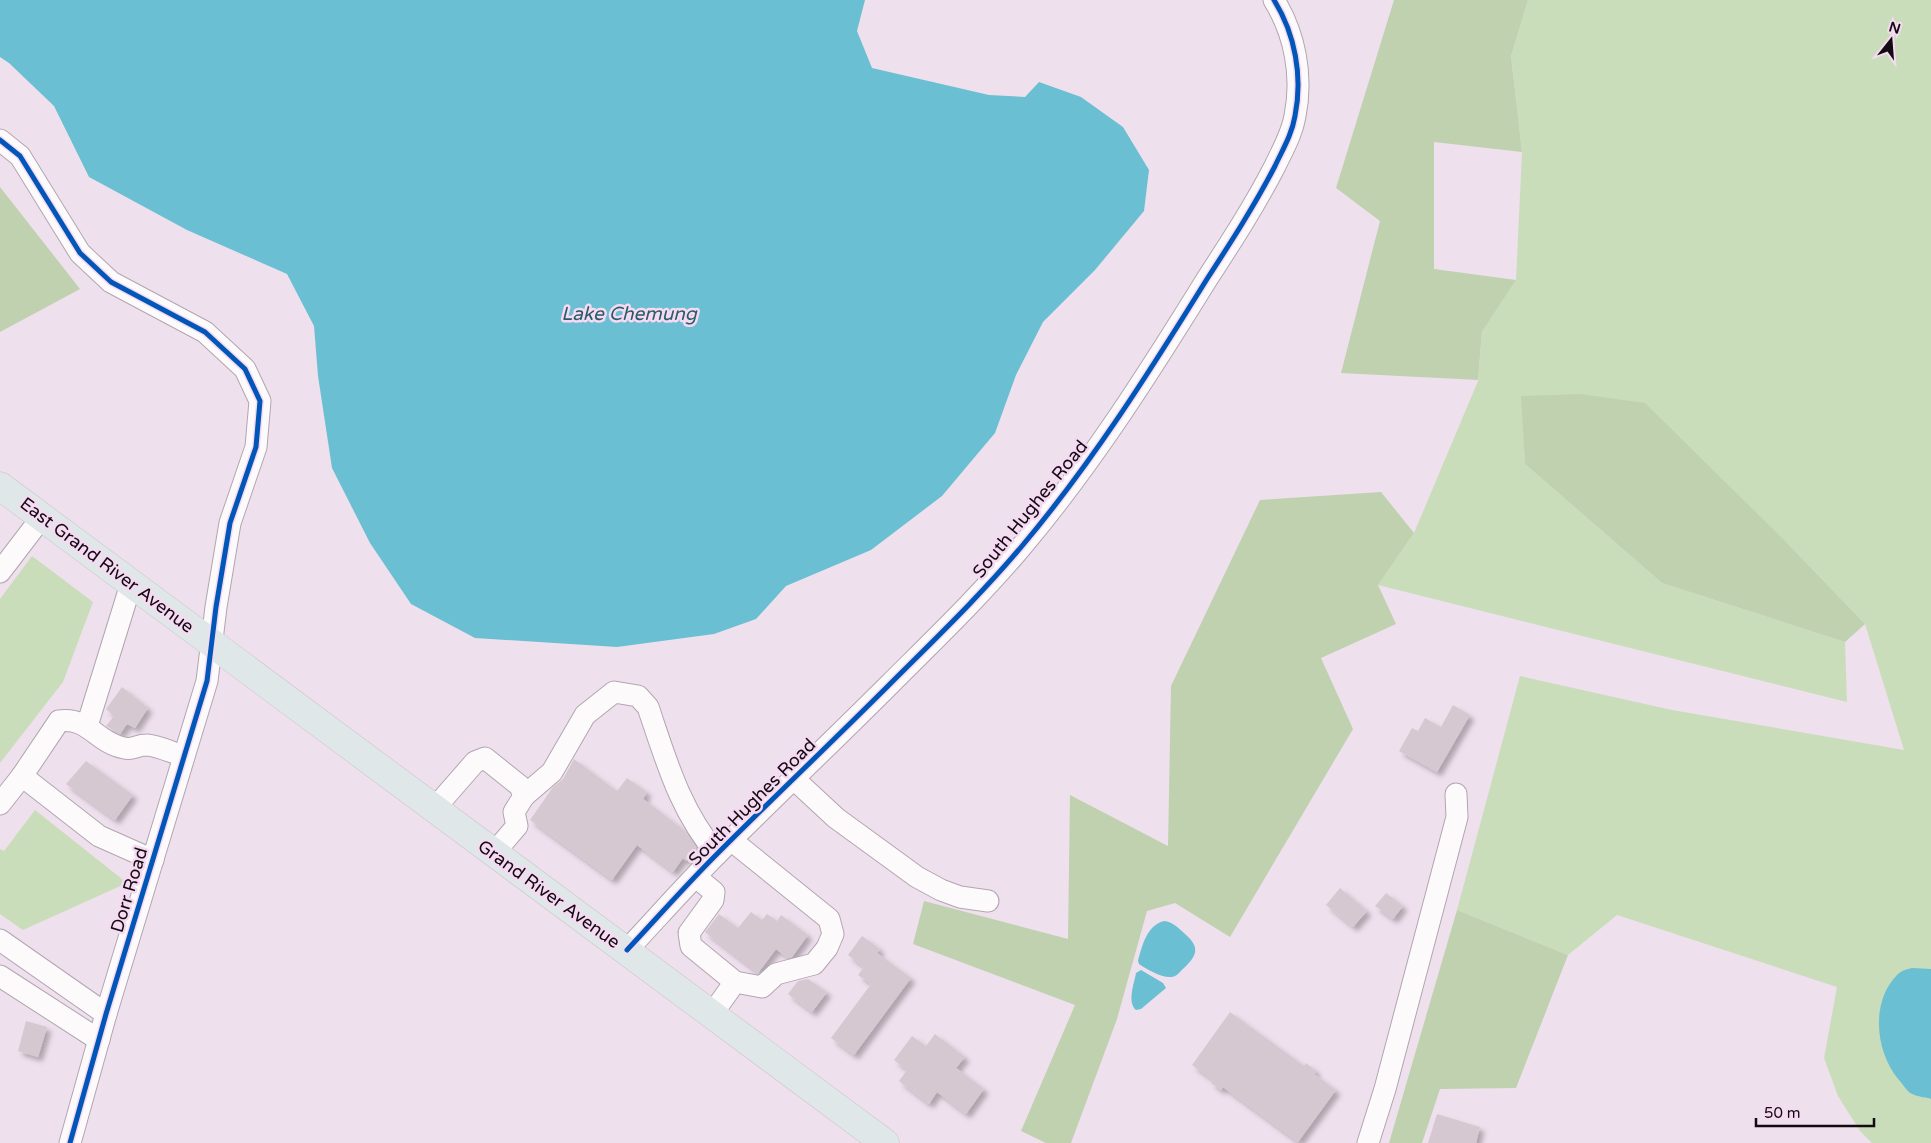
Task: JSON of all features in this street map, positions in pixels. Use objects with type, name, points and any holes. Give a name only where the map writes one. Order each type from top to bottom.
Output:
[{"type":"main road","name":"East Grand River Avenue","points":[[0,486],[213,645]]},
{"type":"main road","name":"Grand River Avenue","points":[[213,645],[885,1143]]},
{"type":"street","name":"South Hughes Road","points":[[627,950],[724,847],[970,603],[1020,548],[1066,492],[1111,429],[1162,352],[1260,195],[1288,141],[1292,127],[1298,83],[1295,53],[1291,38],[1286,23],[1274,0]]},
{"type":"street","name":"Dorr Road","points":[[0,140],[20,156],[80,253],[111,282],[205,332],[245,369],[260,400],[256,447],[230,523],[216,608],[213,645],[207,681],[106,1014],[70,1143]]},
{"type":"street","points":[[0,572],[42,517]]},
{"type":"street","points":[[87,726],[131,584]]},
{"type":"street","points":[[494,853],[517,826],[514,812],[524,796],[552,772],[585,715],[614,692],[638,696],[648,707],[676,790],[702,837],[724,847],[829,919],[833,934],[827,948],[814,964],[776,974],[762,987],[735,982],[692,946],[689,933],[714,900],[714,892],[696,876]]},
{"type":"street","points":[[0,804],[22,776],[59,721],[68,720],[87,726],[115,746],[130,750],[143,745],[150,745],[184,756]]},
{"type":"street","points":[[434,809],[475,762],[484,758],[520,786],[524,796]]},
{"type":"street","points":[[22,776],[99,836],[153,860]]},
{"type":"street","points":[[794,779],[836,818],[917,877],[941,890],[960,897],[988,902]]},
{"type":"street","points":[[1368,1143],[1387,1080],[1457,816],[1456,794]]},
{"type":"street","points":[[0,940],[106,1014]]},
{"type":"street","points":[[0,976],[99,1040]]},
{"type":"street","points":[[712,1014],[735,982]]},
{"type":"green space","points":[[1394,0],[1528,0],[1511,56],[1522,152],[1434,142],[1434,269],[1516,280],[1482,332],[1478,380],[1341,373],[1380,221],[1336,188]]},
{"type":"green space","points":[[1528,0],[1931,0],[1931,969],[1929,969],[1911,1094],[1931,1099],[1931,1143],[1872,1143],[1860,1131],[1838,1096],[1824,1058],[1837,987],[1617,915],[1568,955],[1457,910],[1520,676],[1672,710],[1904,750],[1865,624],[1788,544],[1522,396],[1525,464],[1662,583],[1845,642],[1847,702],[1378,585],[1414,533],[1478,381],[1482,332],[1516,280],[1522,152],[1511,56]]},
{"type":"green space","points":[[0,187],[80,289],[0,332]]},
{"type":"green space","points":[[1580,394],[1645,403],[1788,544],[1865,624],[1845,642],[1662,583],[1525,464],[1521,396]]},
{"type":"green space","points":[[1381,492],[1414,533],[1378,585],[1396,624],[1321,658],[1353,729],[1230,937],[1175,903],[1147,911],[1117,1019],[1071,1143],[1046,1143],[1021,1131],[1075,1005],[913,944],[924,901],[1068,939],[1070,795],[1168,846],[1171,686],[1260,500]]},
{"type":"green space","points":[[32,556],[93,602],[63,682],[0,763],[0,599]]},
{"type":"green space","points":[[35,810],[127,883],[23,930],[0,914],[0,849],[4,851]]},
{"type":"green space","points":[[1457,910],[1568,955],[1516,1088],[1440,1089],[1422,1143],[1389,1143]]},
{"type":"water","name":"Lake Chemung","points":[[0,0],[865,0],[857,31],[872,68],[989,95],[1025,97],[1039,82],[1081,97],[1123,127],[1149,170],[1144,211],[1095,270],[1043,322],[1016,375],[995,433],[942,496],[871,550],[786,586],[756,619],[714,634],[617,647],[475,638],[411,604],[370,543],[332,468],[318,376],[314,326],[287,274],[187,230],[89,177],[54,106],[9,63],[0,57]]},
{"type":"water","points":[[1164,921],[1177,927],[1195,946],[1195,954],[1189,963],[1173,977],[1154,973],[1139,964],[1138,961],[1149,931],[1158,923]]},
{"type":"water","points":[[1912,968],[1931,969],[1931,1099],[1914,1095],[1907,1090],[1891,1069],[1881,1041],[1879,1027],[1883,998],[1889,985],[1898,974]]},
{"type":"water","points":[[1141,970],[1163,983],[1166,988],[1141,1009],[1136,1010],[1133,1007],[1132,993],[1136,973]]},
{"type":"building","points":[[122,687],[148,708],[135,728],[127,724],[120,734],[106,726],[114,716],[106,709]]},
{"type":"building","points":[[1453,705],[1470,715],[1437,772],[1399,751],[1412,728],[1418,731],[1425,718],[1441,727]]},
{"type":"building","points":[[574,759],[617,791],[627,778],[647,792],[643,799],[684,830],[696,848],[686,861],[683,858],[673,872],[637,845],[612,880],[530,820],[553,787],[563,779]]},
{"type":"building","points":[[86,761],[133,795],[115,820],[66,784]]},
{"type":"building","points":[[1340,888],[1367,911],[1353,927],[1326,905]]},
{"type":"building","points":[[1386,893],[1403,906],[1393,919],[1375,906]]},
{"type":"building","points":[[751,912],[762,920],[767,914],[777,921],[781,915],[808,935],[792,957],[788,958],[776,949],[758,973],[705,932],[719,914],[738,928]]},
{"type":"building","points":[[862,936],[880,949],[877,953],[911,978],[854,1055],[831,1038],[871,984],[858,975],[864,967],[848,955]]},
{"type":"building","points":[[808,979],[827,992],[812,1012],[788,994],[798,981]]},
{"type":"building","points":[[1230,1012],[1304,1066],[1306,1063],[1316,1071],[1314,1074],[1336,1090],[1298,1142],[1223,1087],[1221,1090],[1211,1083],[1213,1080],[1192,1065]]},
{"type":"building","points":[[26,1021],[47,1027],[38,1057],[18,1051]]},
{"type":"building","points":[[935,1034],[965,1057],[956,1068],[984,1089],[966,1114],[937,1092],[929,1104],[899,1081],[907,1070],[894,1060],[912,1036],[926,1046]]},
{"type":"building","points":[[1437,1114],[1480,1127],[1476,1143],[1428,1143]]},
{"type":"cycle path","points":[[627,950],[717,854],[868,706],[990,582],[1048,514],[1119,416],[1242,223],[1275,166],[1294,123],[1298,86],[1295,56],[1287,27],[1274,0]]},
{"type":"cycle path","points":[[0,140],[20,156],[80,253],[111,282],[205,332],[245,369],[260,401],[256,447],[230,523],[216,607],[207,681],[106,1014],[70,1143]]}]
